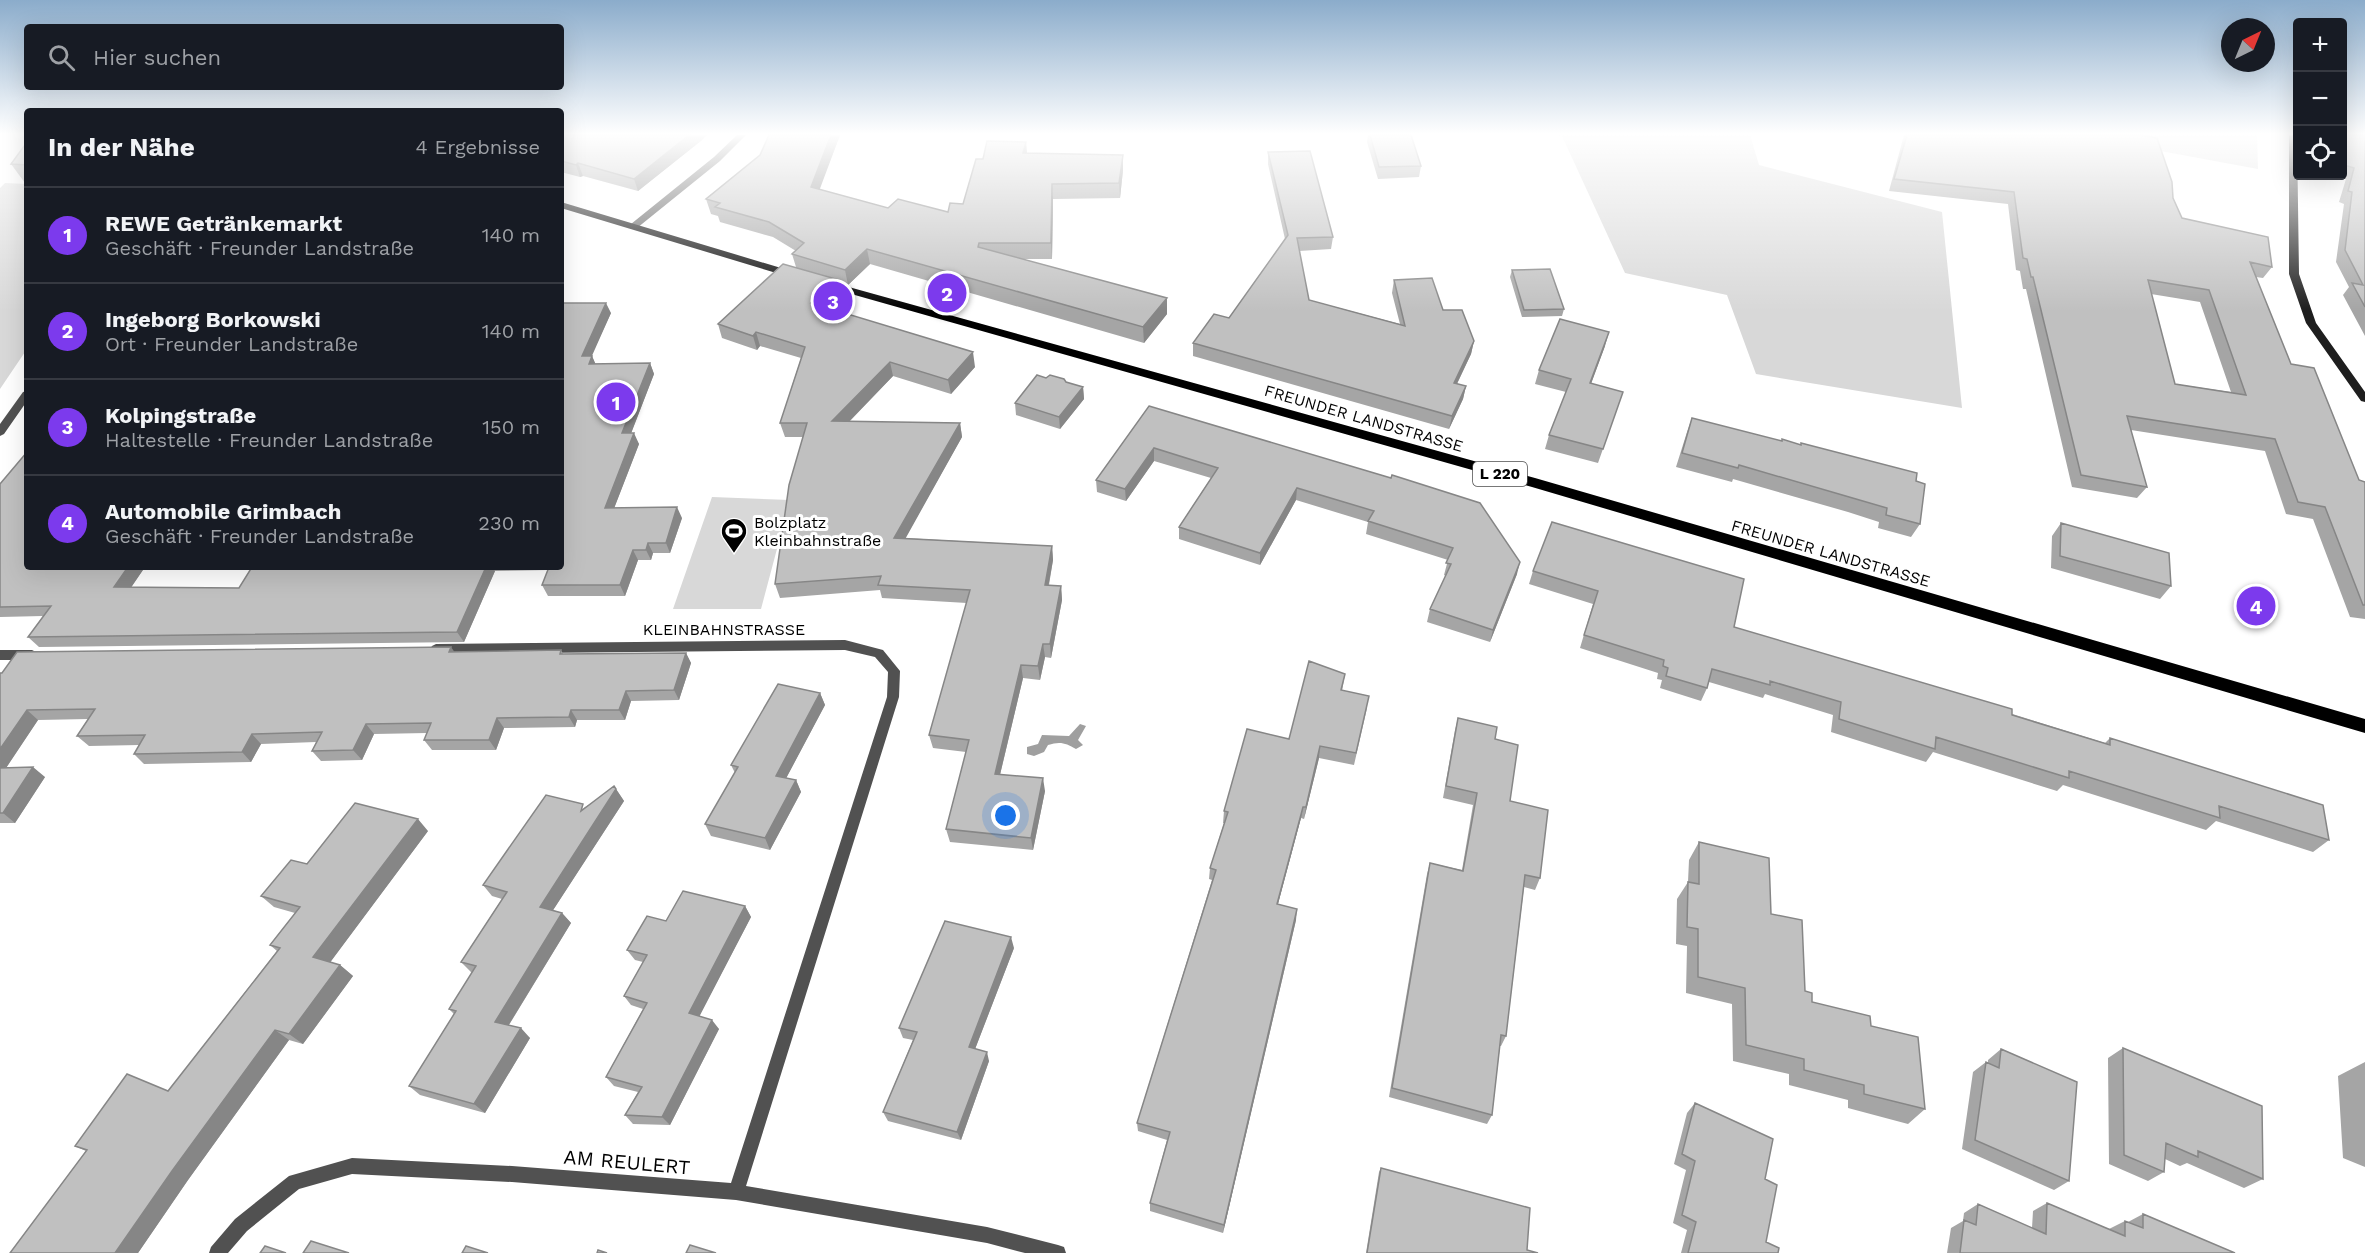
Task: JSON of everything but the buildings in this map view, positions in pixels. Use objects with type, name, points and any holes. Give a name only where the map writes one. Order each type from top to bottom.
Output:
[{"type":"main road","name":"FREUNDER LANDSTRASSE","points":[[564,206],[857,293],[1565,492],[2365,726]]},
{"type":"street","points":[[634,226],[674,193]]},
{"type":"street","points":[[2293,193],[2294,274],[2311,323],[2365,399]]},
{"type":"street","points":[[0,432],[24,398]]},
{"type":"street","name":"KLEINBAHNSTRASSE","points":[[427,649],[845,645],[879,652],[894,671],[893,697],[735,1192]]},
{"type":"street","points":[[0,655],[47,654]]},
{"type":"street","name":"AM REULERT","points":[[217,1253],[241,1225],[295,1182],[352,1166],[512,1174],[735,1192],[987,1235],[1058,1253]]},
{"type":"shaded area","points":[[0,193],[24,193],[24,353],[0,389]]},
{"type":"shaded area","points":[[1588,193],[1870,193],[1942,212],[1962,408],[1756,374],[1727,295],[1625,273]]},
{"type":"shaded area","name":"Bolzplatz Kleinbahnstraße","points":[[712,497],[790,500],[761,609],[673,609]]},
{"type":"shaded area","points":[[1080,724],[1086,726],[1078,740],[1083,745],[1076,749],[1066,744],[1056,743],[1048,745],[1044,752],[1034,756],[1027,754],[1027,747],[1038,744],[1042,735],[1069,736]]},
{"type":"place","name":"Ingeborg Borkowski","points":[[947,293]]},
{"type":"place","name":"Kolpingstraße","points":[[833,301]]},
{"type":"place","name":"REWE Getränkemarkt","points":[[616,402]]},
{"type":"place","name":"Bolzplatz Kleinbahnstraße","points":[[734,554]]},
{"type":"place","name":"Automobile Grimbach","points":[[2256,606]]}]
